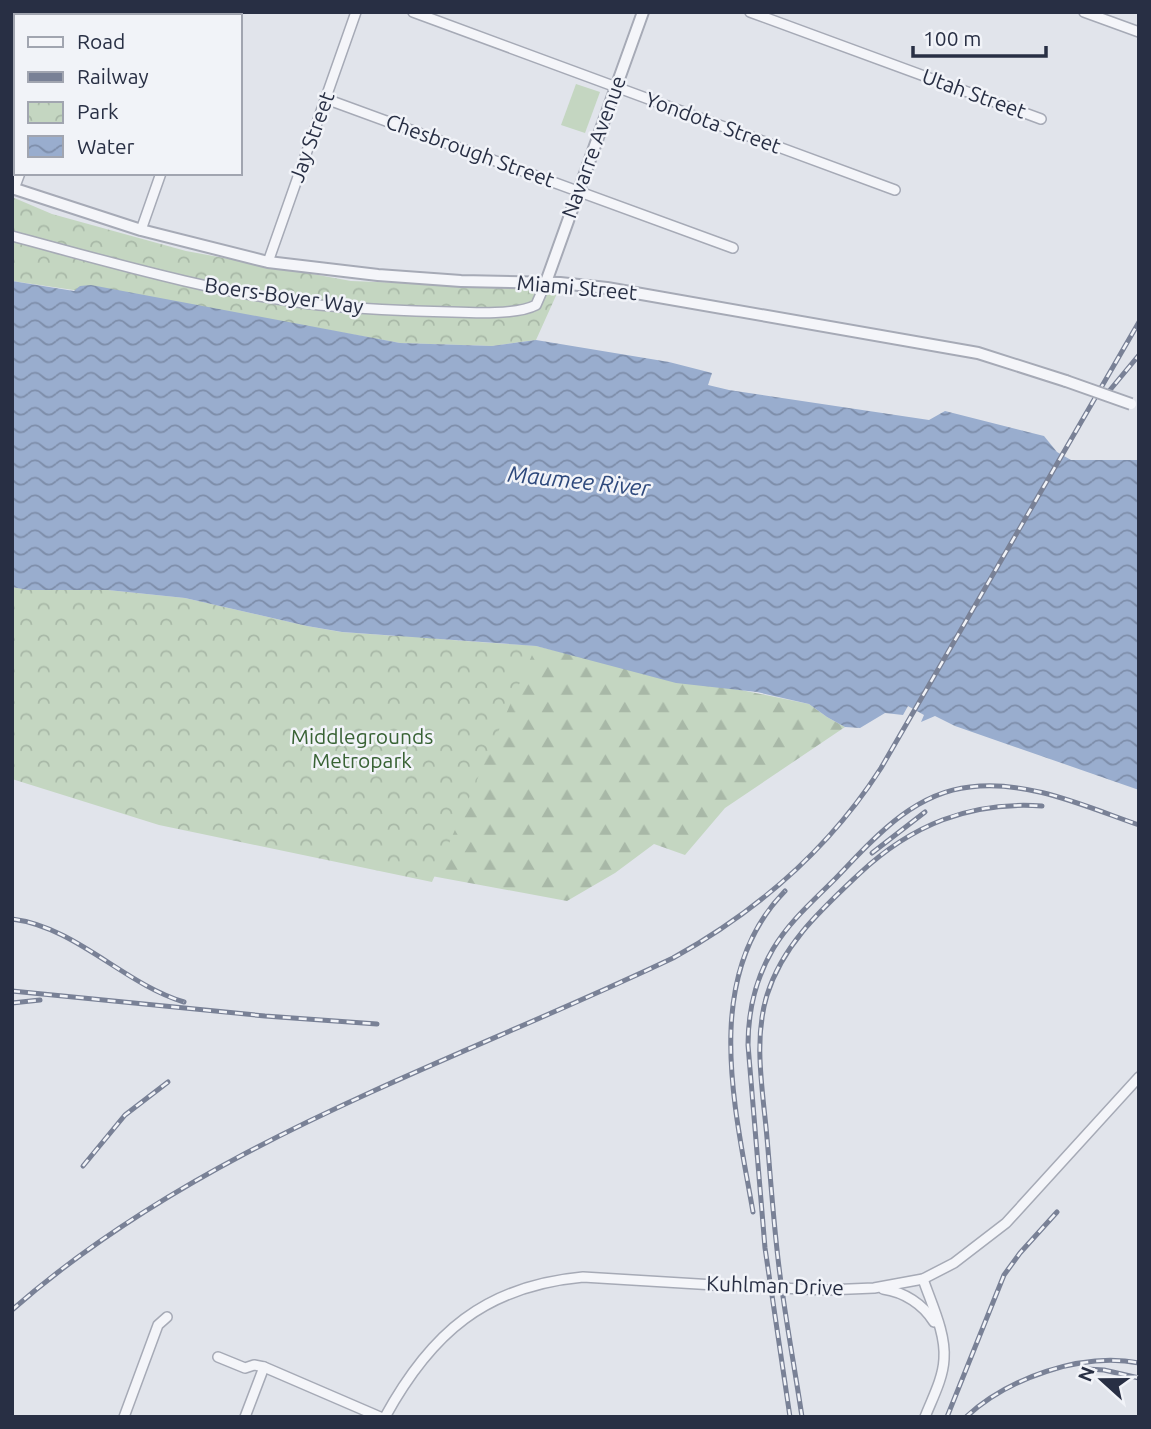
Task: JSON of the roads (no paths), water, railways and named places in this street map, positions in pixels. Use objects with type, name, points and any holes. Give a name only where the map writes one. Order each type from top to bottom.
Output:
[{"type":"street","name":"Jay Street","points":[[268,262],[356,12]]},
{"type":"street","name":"Yondota Street","points":[[413,12],[895,190]]},
{"type":"street","name":"Navarre Avenue","points":[[546,282],[643,12]]},
{"type":"street","name":"Utah Street","points":[[750,12],[1041,119]]},
{"type":"street","points":[[1084,12],[1139,33]]},
{"type":"street","name":"Chesbrough Street","points":[[326,99],[733,248]]},
{"type":"street","points":[[141,230],[160,175]]},
{"type":"street","name":"Miami Street","points":[[13,188],[141,230],[268,262],[314,269],[447,280],[546,282],[607,288],[978,354],[1135,406]]},
{"type":"street","name":"Boers-Boyer Way","points":[[12,236],[180,279],[319,305],[464,313],[522,310],[536,305],[546,282]]},
{"type":"street","name":"Kuhlman Drive","points":[[383,1417],[405,1381],[439,1339],[496,1298],[559,1279],[583,1277],[826,1290],[874,1288],[923,1279],[954,1263],[1006,1223],[1139,1077]]},
{"type":"street","points":[[923,1279],[940,1332],[944,1361],[925,1417]]},
{"type":"street","points":[[874,1288],[892,1290],[915,1301],[932,1318],[940,1332]]},
{"type":"street","points":[[124,1417],[158,1325],[167,1317]]},
{"type":"street","points":[[218,1357],[245,1368],[259,1366],[383,1417]]},
{"type":"street","points":[[245,1417],[259,1366]]},
{"type":"water","name":"Maumee River","points":[[12,281],[74,291],[80,286],[91,285],[400,343],[492,346],[536,340],[669,362],[712,373],[708,385],[729,390],[929,420],[945,411],[1044,436],[1057,452],[1071,460],[1139,460],[1139,790],[955,726],[935,716],[921,722],[924,715],[908,706],[903,715],[885,713],[860,728],[845,727],[809,704],[757,692],[676,683],[536,646],[342,632],[185,598],[108,590],[28,590],[12,587]]},
{"type":"railway","points":[[12,1310],[86,1251],[164,1200],[245,1153],[415,1072],[673,958],[733,920],[789,876],[838,825],[861,798],[881,768],[1139,322]]},
{"type":"railway","points":[[1105,396],[1139,355]]},
{"type":"railway","points":[[790,1417],[765,1248],[748,1045],[754,995],[773,949],[801,913],[877,836],[911,809],[949,791],[970,787],[1014,787],[1056,796],[1139,825]]},
{"type":"railway","points":[[802,1417],[778,1258],[760,1066],[763,1012],[774,977],[793,944],[817,915],[859,874],[899,842],[966,812],[1016,805],[1042,806]]},
{"type":"railway","points":[[872,853],[925,812]]},
{"type":"railway","points":[[753,1212],[733,1087],[733,1003],[742,963],[759,925],[785,891]]},
{"type":"railway","points":[[12,919],[57,933],[141,983],[184,1002]]},
{"type":"railway","points":[[12,991],[265,1016],[377,1024]]},
{"type":"railway","points":[[12,1003],[40,1000]]},
{"type":"railway","points":[[83,1166],[125,1115],[168,1082]]},
{"type":"railway","points":[[947,1417],[1004,1275],[1057,1212]]},
{"type":"railway","points":[[966,1417],[1003,1391],[1047,1371],[1094,1361],[1139,1363]]},
{"type":"railway","points":[[1087,1369],[1139,1378]]},
{"type":"park label","name":"Middlegrounds Metropark","points":[[362,749]]}]
